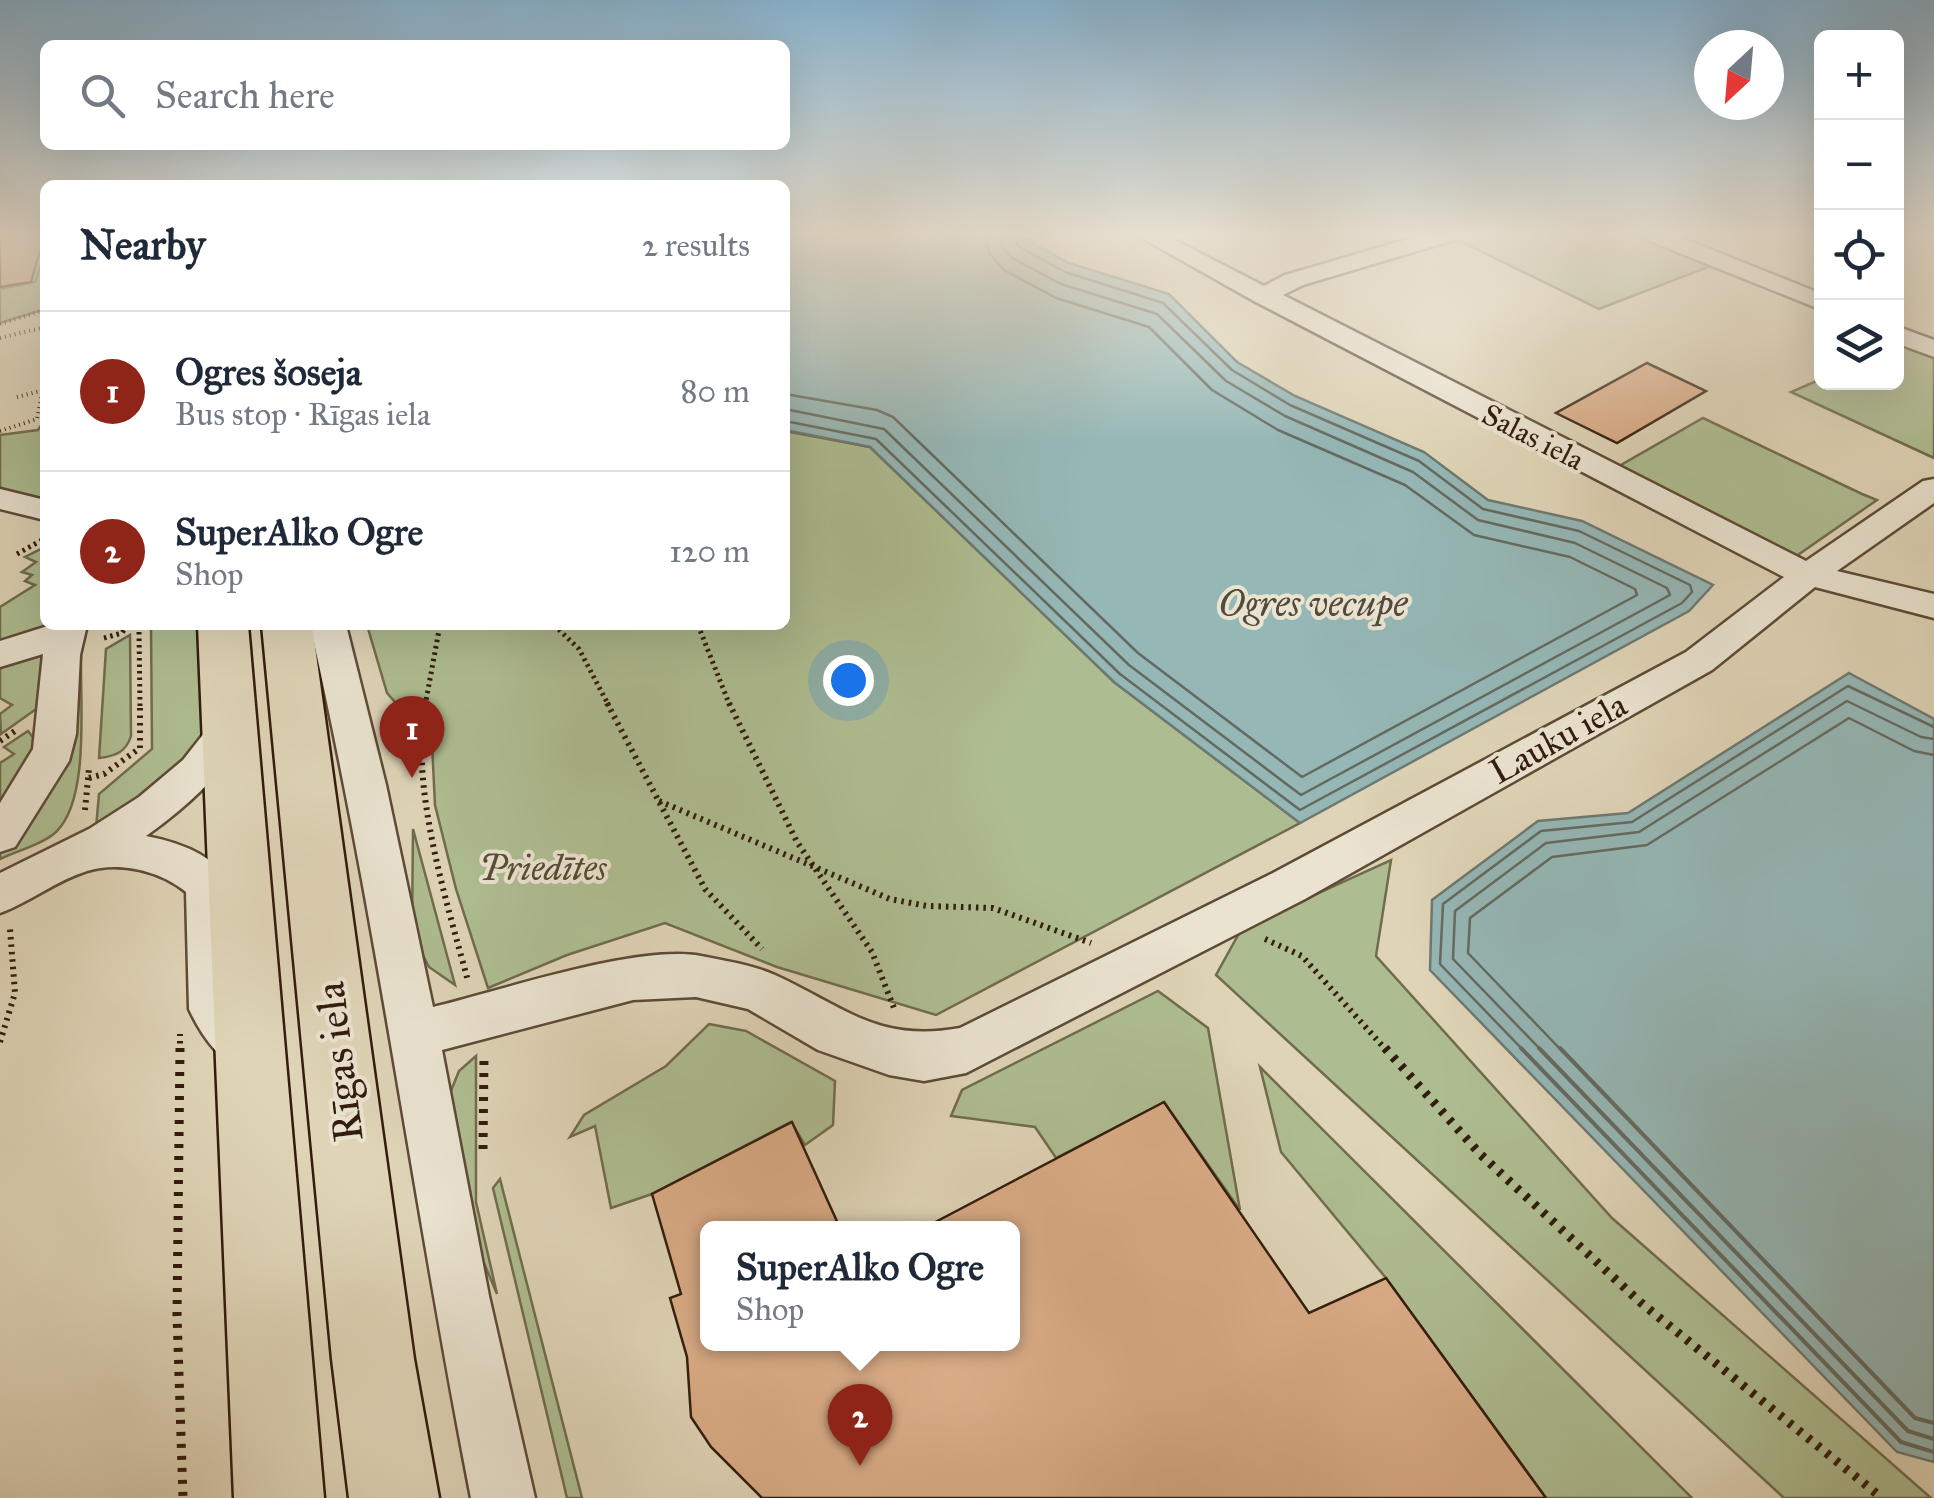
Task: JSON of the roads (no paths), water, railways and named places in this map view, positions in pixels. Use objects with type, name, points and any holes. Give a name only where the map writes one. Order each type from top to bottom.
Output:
[{"type":"highway","points":[[223,630],[230,728],[214,1039],[278,1498]]},
{"type":"highway","name":"Rīgas iela","points":[[288,630],[372,1359],[394,1498]]},
{"type":"street","name":"Salas iela","points":[[1279,304],[1808,575],[1934,606]]},
{"type":"street","points":[[1904,337],[1934,349]]},
{"type":"street","name":"Lauku iela","points":[[416,1034],[633,979],[696,976],[758,990],[835,1034],[889,1052],[924,1058],[966,1050],[1154,956],[1698,661],[1808,575],[1934,488]]},
{"type":"street","points":[[0,499],[40,509]]},
{"type":"street","points":[[329,630],[351,715],[416,1034],[455,1270],[503,1498]]},
{"type":"street","points":[[0,654],[76,634],[53,749],[0,835]]},
{"type":"street","points":[[4,904],[158,804],[198,771],[230,728]]},
{"type":"street","points":[[83,854],[143,852],[179,860],[208,884],[214,1039]]},
{"type":"water","name":"Ogres vecupe","points":[[790,304],[1179,304],[1237,362],[1295,396],[1424,452],[1488,500],[1582,521],[1713,585],[1689,611],[1300,823],[1114,682],[870,447],[790,431]]},
{"type":"water","points":[[1849,673],[1934,719],[1934,1462],[1897,1452],[1430,970],[1432,900],[1538,821],[1628,813]]},
{"type":"place","name":"Ogres šoseja","points":[[412,778]]},
{"type":"place","name":"SuperAlko Ogre","points":[[860,1466]]},
{"type":"park label","name":"Priedītes","points":[[543,868]]}]
